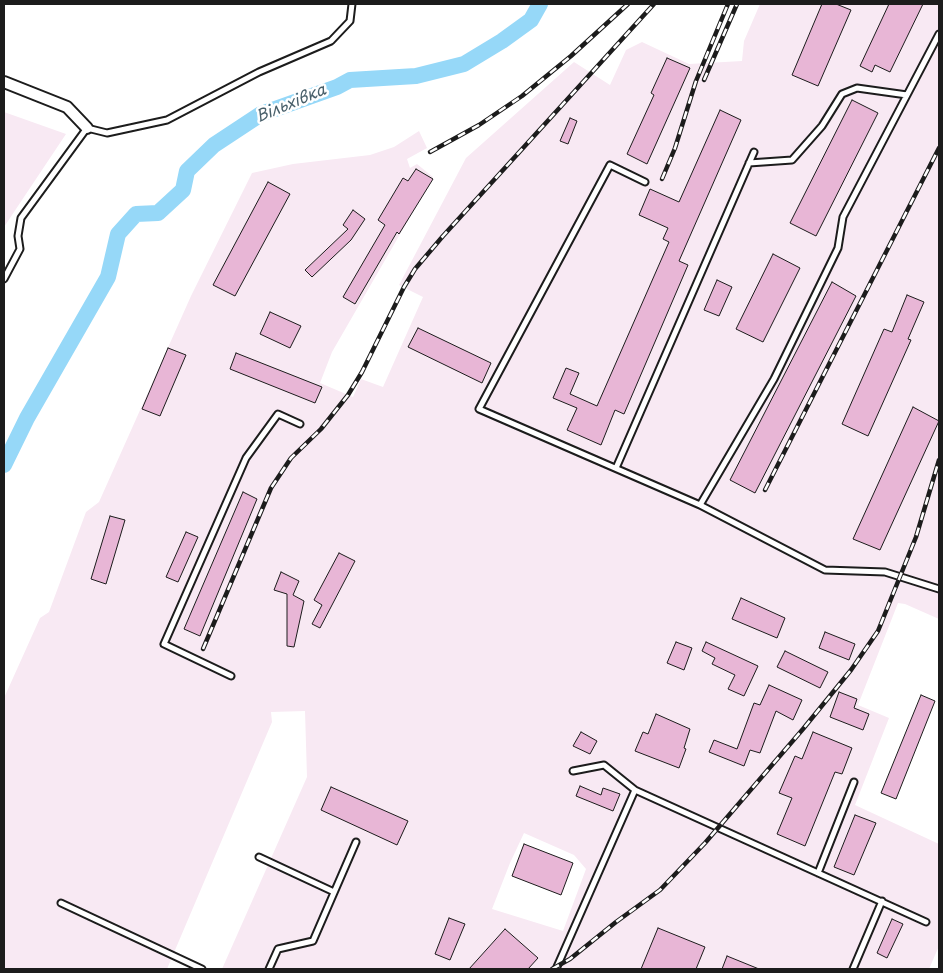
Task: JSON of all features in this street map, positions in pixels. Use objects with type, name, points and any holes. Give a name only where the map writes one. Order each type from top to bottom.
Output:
[{"type":"street","points":[[4,82],[66,107],[87,128]]},
{"type":"lane","points":[[4,279],[20,249],[18,236],[21,218],[87,128],[107,133],[168,120],[259,72],[331,41],[350,20],[352,4]]},
{"type":"lane","points":[[700,505],[774,379],[838,248],[843,217],[939,34]]},
{"type":"lane","points":[[749,163],[792,160],[822,126],[842,94],[857,88],[907,95]]},
{"type":"lane","points":[[616,468],[754,152]]},
{"type":"lane","points":[[645,182],[610,165],[479,409],[700,505],[825,570],[885,572],[939,589]]},
{"type":"lane","points":[[232,676],[164,644],[246,458],[278,414],[300,424]]},
{"type":"lane","points":[[573,771],[604,765],[635,790],[926,922]]},
{"type":"lane","points":[[818,873],[854,782]]},
{"type":"lane","points":[[556,969],[635,790]]},
{"type":"lane","points":[[269,969],[278,949],[313,941],[356,842]]},
{"type":"lane","points":[[259,856],[334,892]]},
{"type":"lane","points":[[853,969],[882,901]]},
{"type":"lane","points":[[61,904],[202,969]]},
{"type":"shaded area","points":[[760,4],[939,4],[939,619],[905,604],[898,603],[858,705],[889,718],[855,805],[939,844],[939,946],[929,969],[222,969],[307,777],[305,711],[271,712],[272,722],[167,969],[4,969],[4,698],[40,618],[49,612],[86,512],[99,502],[191,296],[252,173],[293,164],[370,155],[394,147],[419,131],[427,148],[407,159],[410,168],[417,164],[433,177],[332,352],[320,383],[353,397],[361,379],[383,387],[423,297],[399,285],[466,158],[574,62],[610,85],[626,50],[642,42],[689,64],[742,61],[744,41]],"holes":[[[524,833],[574,855],[586,869],[563,931],[492,909]]]},
{"type":"shaded area","points":[[4,112],[66,134],[4,227]]},
{"type":"building","points":[[822,4],[836,4],[851,10],[818,86],[792,75]]},
{"type":"building","points":[[889,4],[923,4],[890,72],[875,65],[872,72],[860,66]]},
{"type":"building","points":[[667,58],[690,68],[647,164],[627,154],[654,95],[651,93]]},
{"type":"building","points":[[852,100],[878,113],[816,236],[790,223]]},
{"type":"building","points":[[720,110],[741,120],[679,261],[688,265],[624,414],[615,410],[601,445],[567,430],[577,408],[553,398],[566,368],[579,373],[570,394],[597,406],[669,242],[663,239],[668,228],[639,215],[650,189],[679,202]]},
{"type":"building","points":[[570,118],[577,121],[568,144],[560,141]]},
{"type":"building","points":[[416,169],[433,179],[399,234],[397,232],[355,304],[343,297],[385,225],[378,220],[403,178],[408,181]]},
{"type":"building","points":[[268,182],[290,194],[235,296],[213,285]]},
{"type":"building","points":[[353,210],[365,219],[351,240],[312,277],[305,270],[348,229],[343,225]]},
{"type":"building","points":[[773,254],[800,268],[763,342],[736,329]]},
{"type":"building","points":[[717,280],[732,287],[719,316],[704,310]]},
{"type":"building","points":[[832,282],[856,296],[755,493],[730,480]]},
{"type":"building","points":[[907,295],[924,302],[908,339],[911,340],[868,436],[842,424],[884,329],[892,332]]},
{"type":"building","points":[[270,312],[301,326],[290,348],[260,334]]},
{"type":"building","points":[[418,328],[491,363],[482,383],[408,347]]},
{"type":"building","points":[[168,348],[186,355],[160,416],[142,409]]},
{"type":"building","points":[[236,353],[322,387],[315,403],[230,369]]},
{"type":"building","points":[[913,407],[939,421],[880,550],[853,539]]},
{"type":"building","points":[[243,492],[257,499],[200,636],[184,629]]},
{"type":"building","points":[[110,516],[125,520],[106,584],[91,579]]},
{"type":"building","points":[[186,532],[198,537],[178,582],[166,577]]},
{"type":"building","points":[[339,553],[355,561],[320,628],[312,624],[322,605],[314,600]]},
{"type":"building","points":[[281,572],[299,581],[293,595],[304,601],[294,647],[287,646],[287,594],[274,590]]},
{"type":"building","points":[[741,598],[785,618],[777,638],[732,619]]},
{"type":"building","points":[[825,632],[855,644],[849,660],[819,648]]},
{"type":"building","points":[[676,642],[692,648],[684,670],[667,663]]},
{"type":"building","points":[[706,642],[758,666],[744,696],[728,689],[735,675],[712,664],[715,658],[702,651]]},
{"type":"building","points":[[785,651],[828,672],[820,688],[777,667]]},
{"type":"building","points":[[769,685],[802,700],[793,720],[776,711],[760,753],[750,750],[744,766],[709,752],[714,740],[737,749],[754,703],[760,705]]},
{"type":"building","points":[[839,692],[857,699],[854,708],[869,714],[863,730],[830,717]]},
{"type":"building","points":[[921,695],[935,701],[896,799],[881,793]]},
{"type":"building","points":[[656,714],[690,729],[684,748],[686,749],[679,768],[635,751],[643,732],[648,734]]},
{"type":"building","points":[[581,732],[597,741],[590,754],[573,746]]},
{"type":"building","points":[[813,732],[852,748],[842,774],[835,772],[805,846],[777,834],[792,798],[779,793],[795,756],[802,759]]},
{"type":"building","points":[[580,786],[601,795],[603,788],[620,794],[613,811],[576,796]]},
{"type":"building","points":[[331,787],[408,821],[397,845],[321,810]]},
{"type":"building","points":[[855,815],[876,823],[854,875],[834,867]]},
{"type":"building","points":[[524,844],[573,863],[561,895],[512,876]]},
{"type":"building","points":[[449,918],[465,924],[450,960],[435,954]]},
{"type":"building","points":[[892,919],[903,924],[887,958],[877,953]]},
{"type":"building","points":[[658,928],[705,947],[696,969],[641,969]]},
{"type":"building","points":[[505,929],[538,958],[528,969],[469,969]]},
{"type":"building","points":[[727,956],[759,969],[722,969]]},
{"type":"waterway","name":"Вільхівка","points":[[4,465],[27,418],[108,277],[118,234],[136,214],[158,213],[183,190],[187,171],[214,145],[261,114],[337,87],[350,80],[416,76],[464,64],[502,41],[531,20],[540,4]]},
{"type":"railway","points":[[430,152],[479,125],[522,96],[571,56],[628,4]]},
{"type":"railway","points":[[203,649],[271,488],[291,458],[321,429],[348,395],[362,372],[404,287],[415,269],[654,4]]},
{"type":"railway","points":[[662,179],[675,148],[696,81],[728,4]]},
{"type":"railway","points":[[704,80],[737,4]]},
{"type":"railway","points":[[765,490],[939,148]]},
{"type":"railway","points":[[552,969],[570,959],[660,890],[705,843],[851,670],[878,631],[916,537],[939,460]]}]
